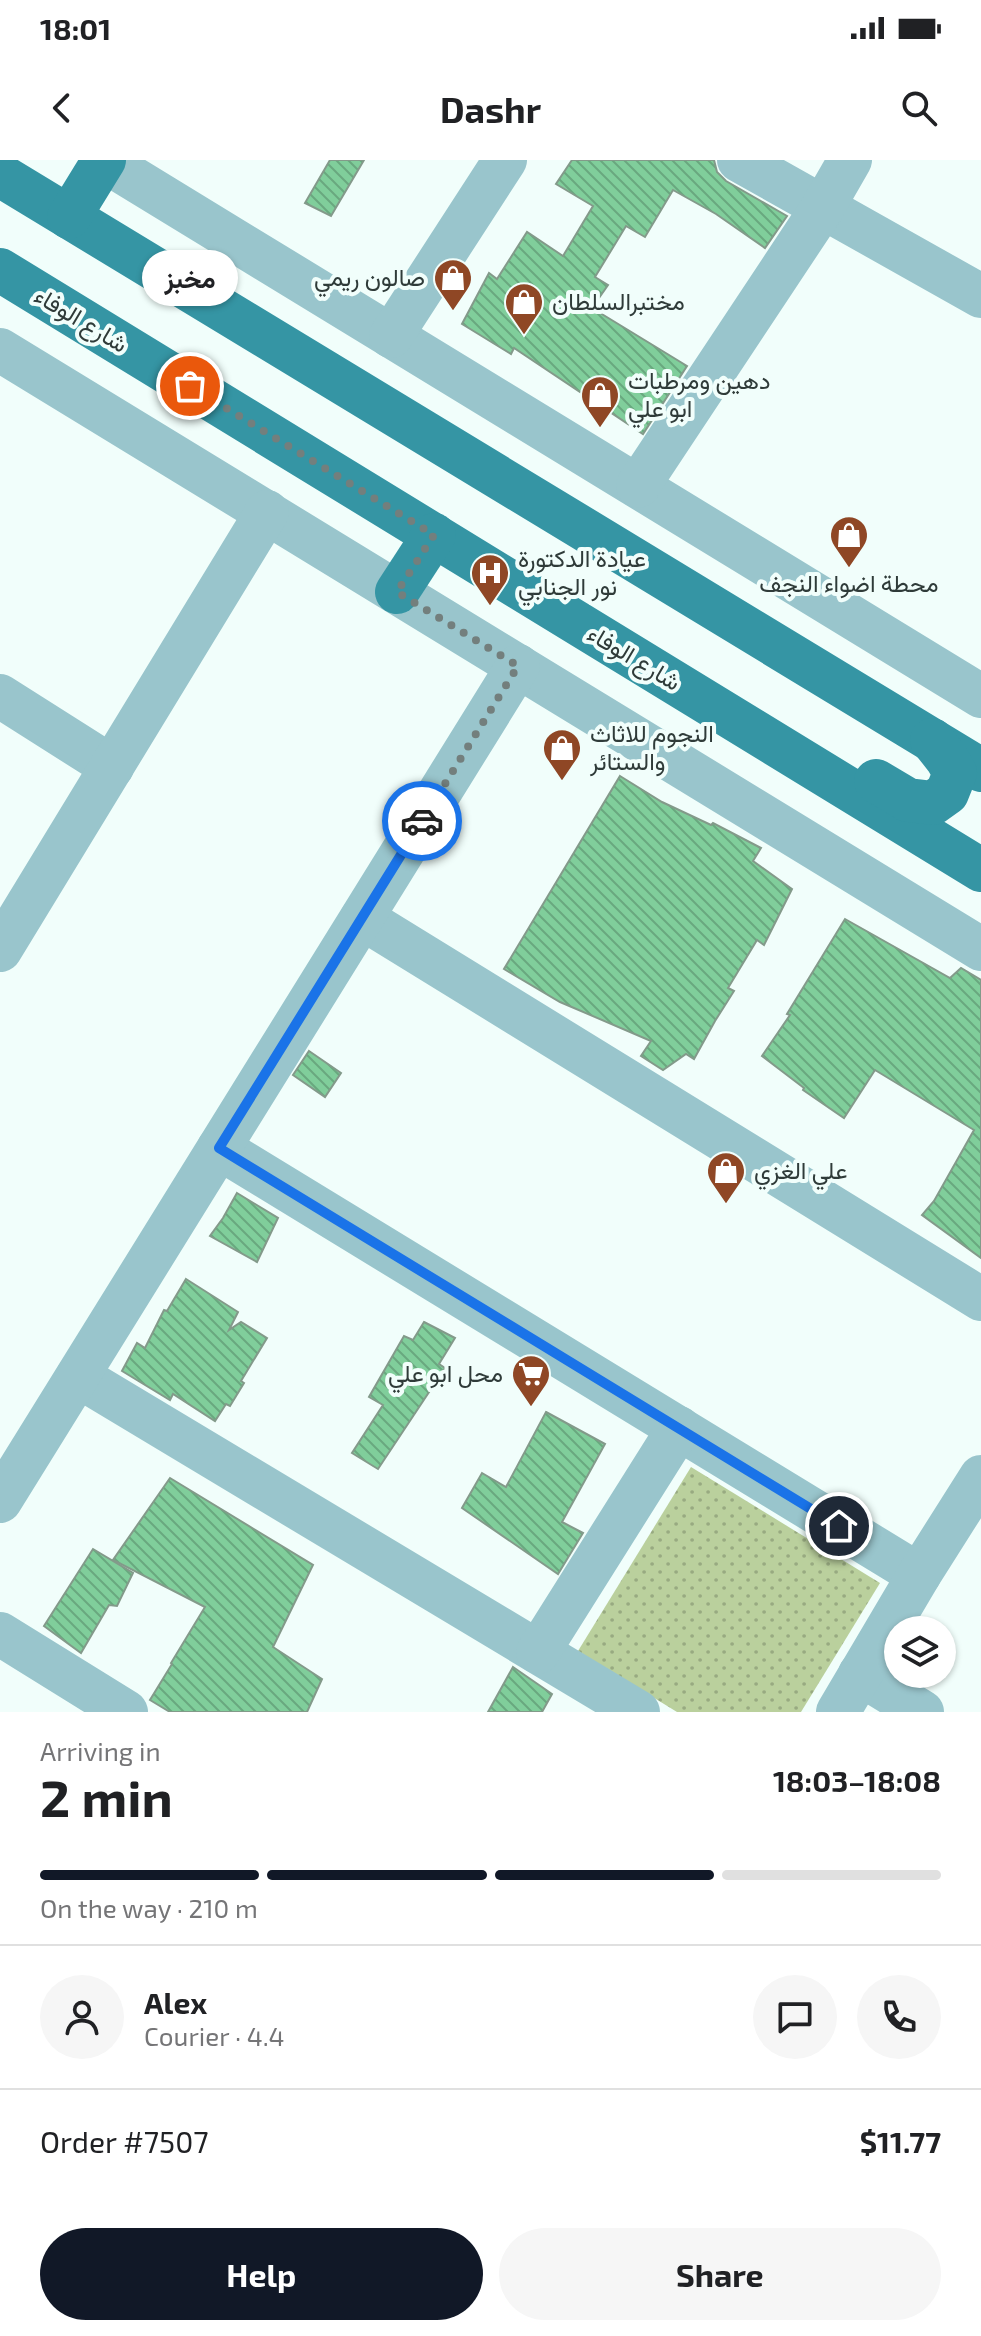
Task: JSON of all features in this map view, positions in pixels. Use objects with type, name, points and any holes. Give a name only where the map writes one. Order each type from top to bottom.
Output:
[{"type":"main road","points":[[69,217],[104,160]]},
{"type":"main road","points":[[0,175],[981,770]]},
{"type":"main road","name":"شارع الوفاء","points":[[0,270],[981,870]]},
{"type":"main road","points":[[397,592],[434,535]]},
{"type":"main road","points":[[724,713],[762,713],[908,800],[933,803],[947,793],[955,773],[932,740]]},
{"type":"street","points":[[104,160],[981,696]]},
{"type":"street","points":[[391,336],[505,160]]},
{"type":"street","points":[[739,160],[981,296]]},
{"type":"street","points":[[638,486],[823,207],[850,160]]},
{"type":"street","points":[[0,350],[981,949]]},
{"type":"street","points":[[0,950],[267,512]]},
{"type":"street","points":[[4,1487],[78,1376],[518,666]]},
{"type":"street","points":[[0,696],[112,767]]},
{"type":"street","points":[[362,918],[981,1299]]},
{"type":"street","points":[[219,1148],[919,1575]]},
{"type":"street","points":[[78,1376],[638,1712]]},
{"type":"street","points":[[538,1652],[679,1428]]},
{"type":"street","points":[[838,1712],[981,1477]]},
{"type":"street","points":[[0,1634],[126,1712]]},
{"type":"street","points":[[860,1674],[922,1712]]},
{"type":"green space","points":[[691,1467],[880,1583],[801,1712],[677,1712],[578,1651]]},
{"type":"building","points":[[330,160],[364,160],[331,216],[305,203]]},
{"type":"building","points":[[572,160],[714,160],[717,172],[726,181],[787,216],[765,248],[716,214],[673,190],[645,237],[626,226],[595,277],[608,285],[592,308],[687,366],[643,434],[514,348],[511,354],[462,324],[489,273],[497,279],[527,232],[563,256],[593,206],[556,184]]},
{"type":"building","points":[[620,776],[662,802],[711,825],[713,823],[761,848],[753,861],[792,889],[764,945],[757,940],[728,988],[734,991],[694,1059],[686,1054],[663,1070],[641,1056],[651,1041],[560,1002],[504,969]]},
{"type":"building","points":[[845,919],[950,978],[961,968],[981,980],[981,1258],[922,1215],[934,1201],[974,1130],[875,1070],[844,1118],[762,1056],[790,1015],[787,1014]]},
{"type":"building","points":[[309,1051],[341,1073],[325,1097],[293,1075]]},
{"type":"building","points":[[237,1193],[278,1218],[257,1262],[210,1236]]},
{"type":"building","points":[[186,1279],[238,1312],[229,1330],[241,1322],[267,1338],[230,1406],[226,1404],[215,1421],[173,1394],[170,1400],[122,1371],[137,1343],[145,1348],[164,1310],[167,1311]]},
{"type":"building","points":[[424,1322],[455,1338],[439,1364],[445,1368],[378,1469],[352,1453],[383,1405],[369,1397],[404,1336],[413,1340]]},
{"type":"building","points":[[546,1412],[605,1444],[562,1522],[583,1533],[558,1574],[462,1508],[482,1473],[506,1487]]},
{"type":"building","points":[[170,1478],[313,1565],[273,1647],[322,1679],[307,1712],[170,1712],[150,1700],[205,1607],[113,1560]]},
{"type":"building","points":[[93,1549],[133,1573],[117,1606],[109,1605],[81,1653],[44,1626]]},
{"type":"building","points":[[513,1667],[552,1694],[542,1712],[488,1712]]},
{"type":"way so far","points":[[190,386],[434,535],[397,592],[518,666],[422,821]]},
{"type":"place","name":"صالون ريمي","points":[[453,312]]},
{"type":"place","name":"مختبرالسلطان","points":[[524,336]]},
{"type":"place","name":"مخبز","points":[[190,386]]},
{"type":"place","name":"دهين ومرطبات ابو علي","points":[[600,429]]},
{"type":"place","name":"محطة اضواء النجف","points":[[849,569]]},
{"type":"place","name":"عيادة الدكتورة نور الجنابي","points":[[490,607]]},
{"type":"place","name":"النجوم للاثاث والستائر","points":[[562,782]]},
{"type":"place","name":"علي الغزي","points":[[726,1205]]},
{"type":"place","name":"محل ابو علي","points":[[531,1408]]},
{"type":"route","points":[[422,821],[219,1148],[839,1526]]}]
